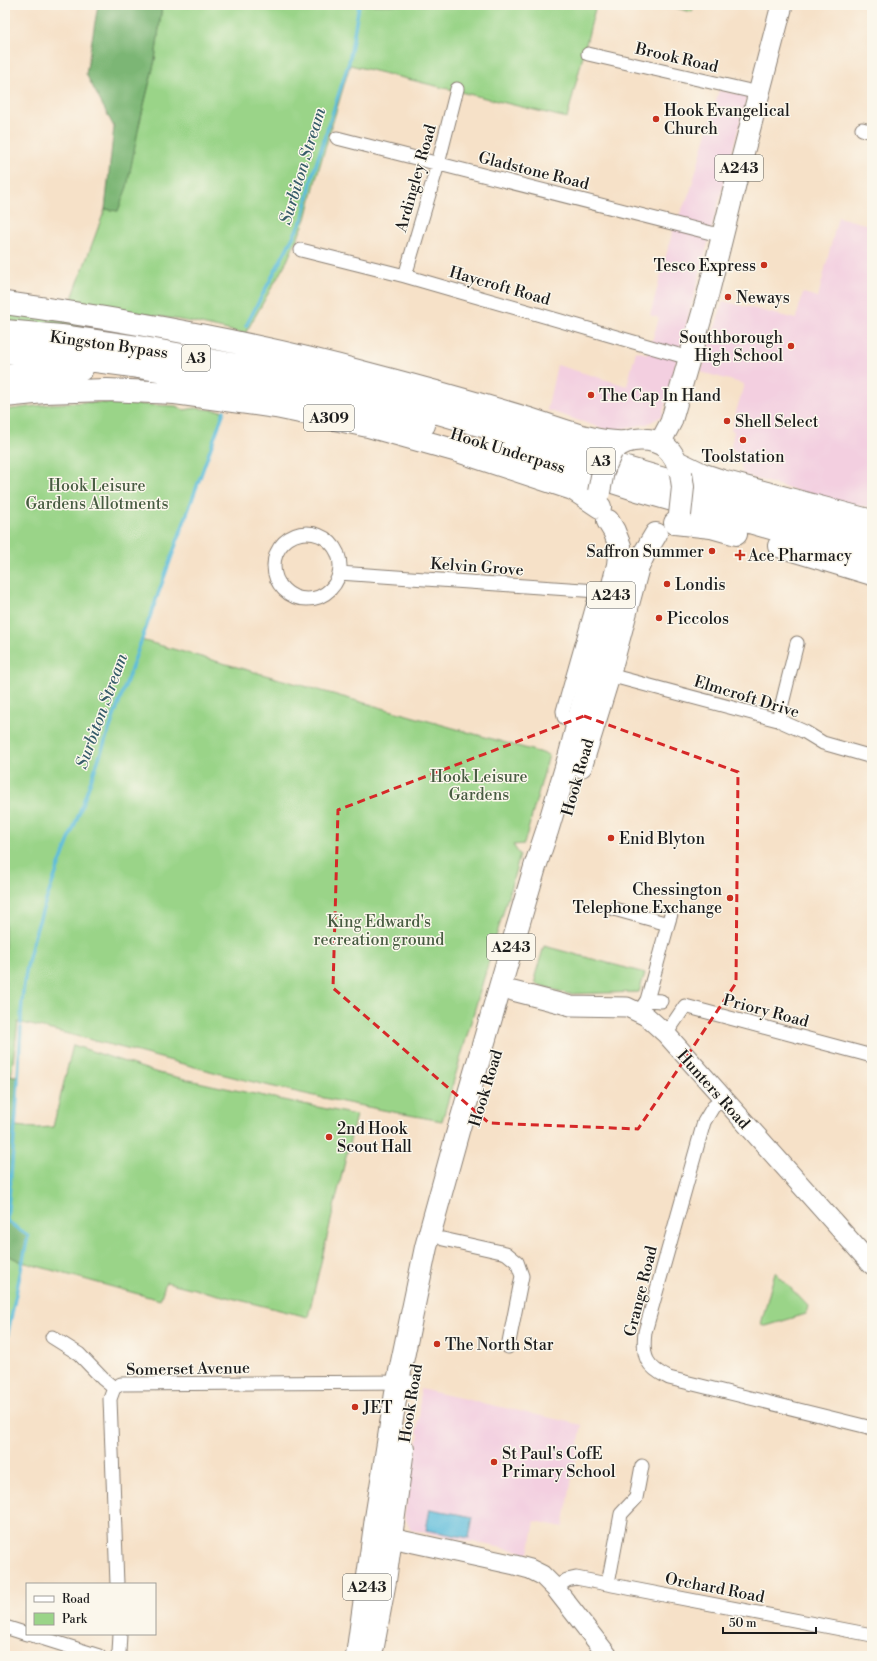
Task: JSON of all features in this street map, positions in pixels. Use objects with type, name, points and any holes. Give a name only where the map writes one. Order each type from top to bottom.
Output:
[{"type":"highway","points":[[5,303],[72,312],[254,345],[366,373],[500,410],[603,441],[613,442],[618,447]]},
{"type":"highway","name":"Kingston Bypass","points":[[5,331],[61,336],[144,348],[270,371],[329,385]]},
{"type":"highway","name":"A3","points":[[5,352],[87,359],[137,367]]},
{"type":"highway","points":[[5,375],[137,367]]},
{"type":"highway","name":"Hook Underpass","points":[[137,367],[239,382],[396,417],[484,441],[641,491],[872,557]]},
{"type":"highway","name":"Hook Underpass","points":[[329,385],[394,400],[872,540]]},
{"type":"highway","name":"A309","points":[[5,396],[44,392],[130,391],[175,393],[276,407],[368,426],[461,452],[573,489],[602,507]]},
{"type":"highway","points":[[637,440],[660,443],[668,448],[679,467],[683,494],[677,519],[666,530],[656,534],[643,536],[619,530],[602,507],[602,471],[618,447],[637,440]]},
{"type":"highway","points":[[679,467],[722,481],[872,521]]},
{"type":"highway","name":"A243","points":[[600,672],[604,592],[618,565],[620,546],[602,507]]},
{"type":"highway","points":[[677,519],[691,524],[711,527],[872,574]]},
{"type":"highway","name":"Hook Road","points":[[370,1656],[385,1582],[391,1538],[409,1326],[428,1240],[514,936],[570,754],[576,726],[600,672],[638,567],[656,534]]},
{"type":"highway","name":"Hook Road","points":[[357,1656],[376,1518],[405,1382],[470,1135],[600,702],[600,672]]},
{"type":"main road","name":"A243","points":[[660,443],[671,422],[708,294],[782,5]]},
{"type":"street","name":"Brook Road","points":[[588,54],[759,93]]},
{"type":"street","name":"Ardingley Road","points":[[405,276],[438,164],[457,89]]},
{"type":"street","name":"Gladstone Road","points":[[337,138],[668,221],[722,236]]},
{"type":"street","name":"Haycroft Road","points":[[301,250],[405,276],[689,358]]},
{"type":"street","points":[[311,533],[322,537],[335,549],[339,559],[339,573],[335,584],[323,595],[312,599],[296,598],[285,592],[276,580],[273,568],[274,558],[279,547],[285,541],[295,535],[311,533]]},
{"type":"street","name":"Kelvin Grove","points":[[339,573],[604,592]]},
{"type":"street","points":[[576,726],[564,717],[563,711],[604,592]]},
{"type":"street","points":[[778,720],[798,643]]},
{"type":"street","name":"Elmcroft Drive","points":[[600,672],[778,720],[805,732],[823,743],[872,757]]},
{"type":"street","points":[[614,909],[670,919],[643,1006]]},
{"type":"street","name":"Hunters Road","points":[[513,991],[558,1004],[587,1007],[627,1008],[643,1006],[646,1016],[666,1034],[872,1265]]},
{"type":"street","points":[[643,1006],[661,1001]]},
{"type":"street","name":"Priory Road","points":[[666,1034],[685,1006],[872,1056]]},
{"type":"street","name":"Grange Road","points":[[723,1099],[713,1107],[704,1122],[645,1332],[643,1348],[646,1361],[656,1372],[669,1378],[872,1428]]},
{"type":"street","points":[[442,1239],[506,1253],[518,1262],[522,1276],[508,1347]]},
{"type":"street","points":[[52,1337],[79,1354],[103,1379],[114,1388]]},
{"type":"street","name":"Somerset Avenue","points":[[117,1583],[110,1399],[114,1388],[121,1384],[405,1382]]},
{"type":"street","points":[[608,1584],[621,1514],[636,1498],[642,1466]]},
{"type":"street","points":[[391,1538],[530,1569],[542,1575],[555,1588],[608,1656]]},
{"type":"street","name":"Orchard Road","points":[[555,1588],[567,1580],[576,1578],[872,1635]]},
{"type":"street","points":[[5,1627],[26,1633]]},
{"type":"street","points":[[31,1635],[99,1656]]},
{"type":"street","points":[[117,1656],[119,1652],[120,1635]]},
{"type":"highlighted area","points":[[584,716],[738,772],[736,983],[638,1129],[489,1123],[333,988],[338,810]]},
{"type":"shaded area","points":[[719,90],[747,96],[662,416],[647,424],[610,431],[547,410],[557,365],[627,386],[636,351],[648,354],[659,318],[650,315],[674,226],[690,192]]},
{"type":"shaded area","name":"Southborough High School","points":[[838,217],[872,226],[872,507],[845,505],[743,475],[739,458],[731,447],[734,431],[731,430],[744,384],[701,372],[723,301],[796,319],[803,293],[818,297]]},
{"type":"shaded area","name":"St Paul's CofE Primary School","points":[[420,1389],[582,1425],[563,1527],[535,1521],[529,1553],[411,1530],[404,1516],[419,1434],[417,1433],[420,1409]]},
{"type":"green space","points":[[98,5],[162,5],[155,60],[140,121],[127,187],[118,211],[105,209],[114,127],[86,74]]},
{"type":"green space","points":[[162,5],[596,5],[567,118],[350,65],[317,175],[306,219],[287,261],[245,334],[197,323],[71,301],[105,209],[118,211],[155,60]]},
{"type":"green space","points":[[664,5],[694,5],[692,12]]},
{"type":"green space","points":[[5,311],[148,334],[323,370],[5,321]]},
{"type":"green space","points":[[85,402],[176,406],[184,410],[195,408],[224,411],[141,640],[549,755],[524,844],[513,845],[520,855],[442,1121],[279,1088],[18,1022],[11,1077],[5,1074],[5,410],[51,404]]},
{"type":"green space","points":[[544,946],[645,973],[639,992],[568,994],[536,984],[535,976]]},
{"type":"green space","points":[[73,1045],[158,1073],[356,1115],[308,1317],[166,1282],[160,1300],[22,1262],[28,1235],[6,1222],[15,1126],[36,1128],[53,1127]]},
{"type":"green space","points":[[5,1075],[18,1076],[6,1222],[28,1235],[22,1262],[5,1254]]},
{"type":"green space","points":[[5,1254],[22,1262],[5,1347]]},
{"type":"green space","points":[[775,1272],[808,1306],[806,1314],[766,1326],[761,1324]]},
{"type":"water","points":[[430,1509],[473,1517],[469,1538],[426,1530]]},
{"type":"waterway","name":"Surbiton Stream","points":[[246,326],[303,218],[313,174],[349,62],[359,5]]},
{"type":"waterway","name":"Surbiton Stream","points":[[21,1024],[27,965],[43,908],[75,825],[224,411]]},
{"type":"waterway","name":"Surbiton Stream","points":[[5,1347],[28,1236],[7,1221],[16,1114],[21,1028]]},
{"type":"place","name":"Hook Evangelical Church","points":[[656,119]]},
{"type":"place","name":"Tesco Express","points":[[764,265]]},
{"type":"place","name":"Neways","points":[[728,297]]},
{"type":"place","name":"Southborough High School","points":[[791,346]]},
{"type":"place","name":"The Cap In Hand","points":[[591,395]]},
{"type":"place","name":"Shell Select","points":[[727,421]]},
{"type":"place","name":"Toolstation","points":[[743,440]]},
{"type":"place","name":"Saffron Summer","points":[[712,551]]},
{"type":"place","name":"Ace Pharmacy","points":[[740,555]]},
{"type":"place","name":"Londis","points":[[667,584]]},
{"type":"place","name":"Piccolos","points":[[659,618]]},
{"type":"place","name":"Enid Blyton","points":[[611,838]]},
{"type":"place","name":"Chessington Telephone Exchange","points":[[730,898]]},
{"type":"place","name":"2nd Hook Scout Hall","points":[[329,1137]]},
{"type":"place","name":"The North Star","points":[[437,1344]]},
{"type":"place","name":"JET","points":[[355,1407]]},
{"type":"place","name":"St Paul's CofE Primary School","points":[[494,1462]]},
{"type":"park label","name":"Hook Leisure Gardens Allotments","points":[[97,494]]},
{"type":"park label","name":"Hook Leisure Gardens","points":[[479,785]]},
{"type":"park label","name":"King Edward's recreation ground","points":[[379,930]]}]
